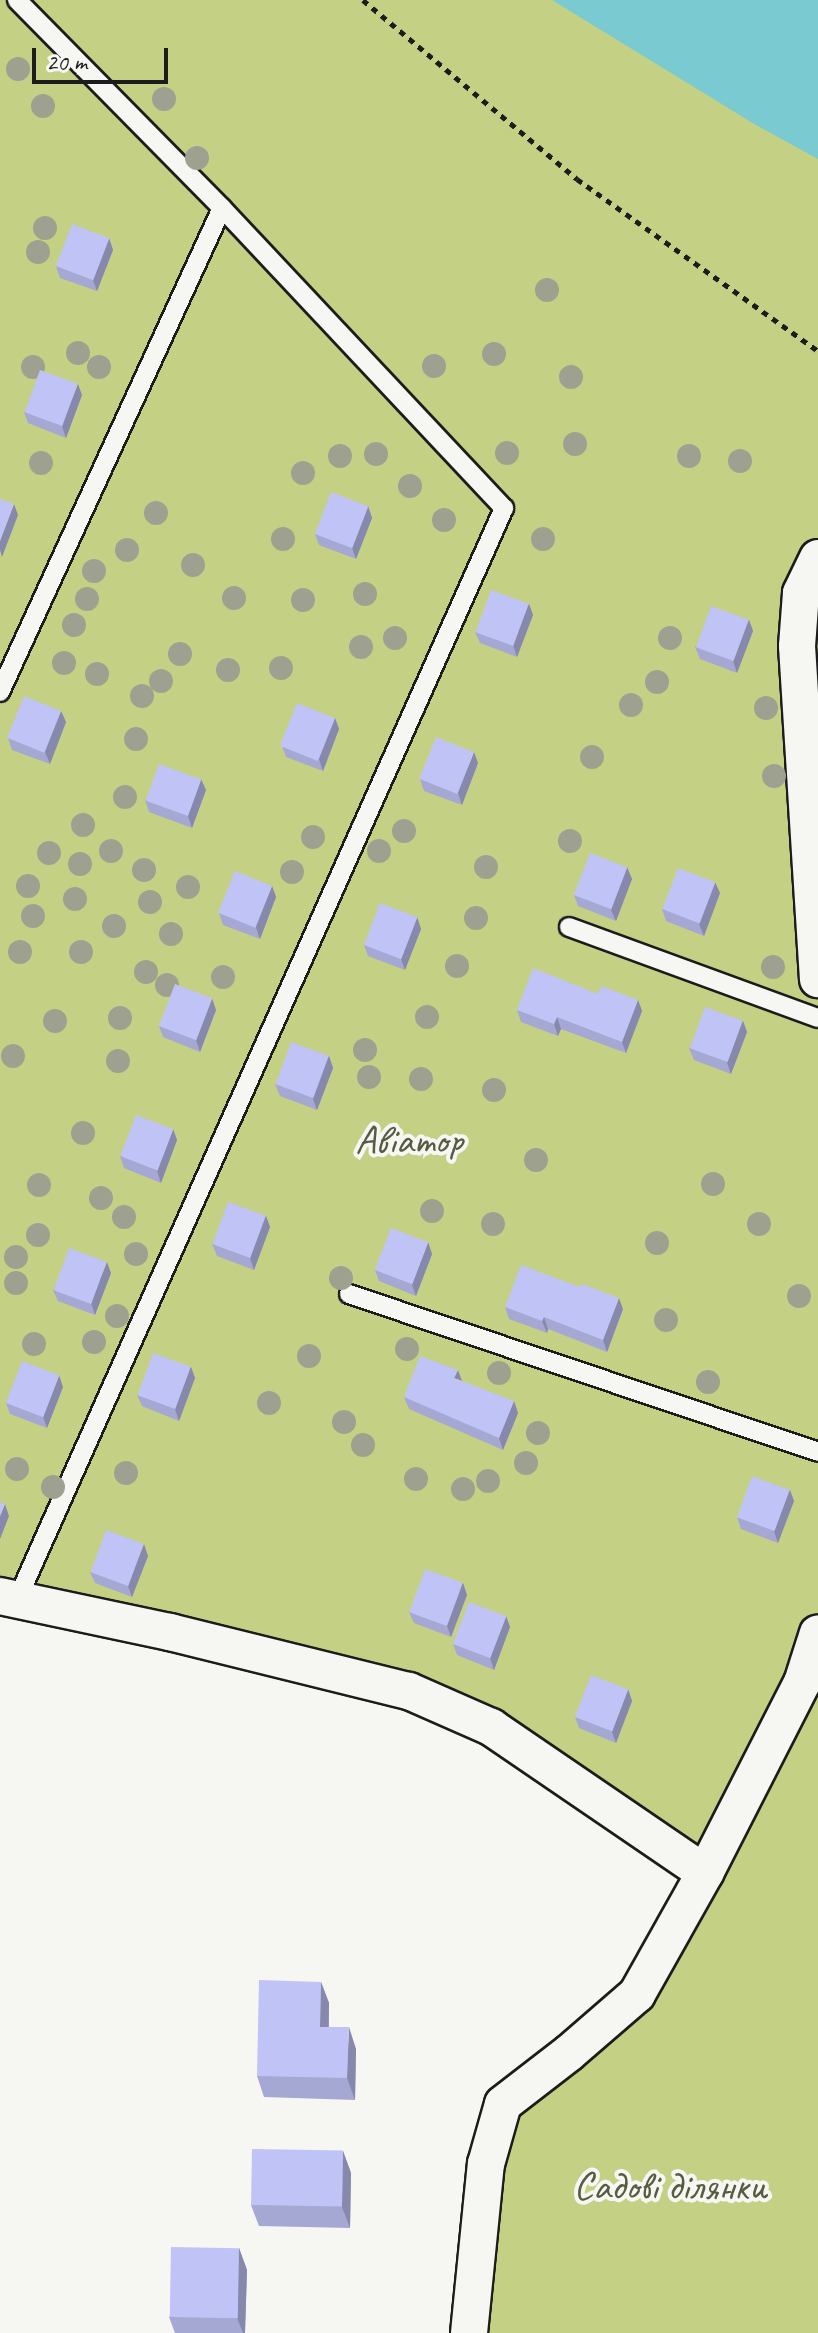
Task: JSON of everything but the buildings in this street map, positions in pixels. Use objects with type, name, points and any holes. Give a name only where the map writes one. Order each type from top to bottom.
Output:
[{"type":"street","points":[[818,558],[801,593],[797,646],[818,979]]},
{"type":"street","points":[[9,1598],[170,1632],[409,1691],[491,1727],[705,1873]]},
{"type":"street","points":[[469,2333],[486,2164],[503,2104],[569,2053],[637,1994],[705,1873],[802,1683],[818,1633]]},
{"type":"lane","points":[[9,1598],[504,508],[222,208],[17,0]]},
{"type":"lane","points":[[0,692],[222,208]]},
{"type":"lane","points":[[569,927],[818,1018]]},
{"type":"lane","points":[[349,1294],[818,1452]]},
{"type":"path","points":[[363,0],[577,179],[818,351]]},
{"type":"green space","name":"Авіатор","points":[[0,0],[622,0],[818,98],[818,2333],[486,2333],[503,2165],[517,2114],[579,2067],[705,1873],[491,1727],[0,1596]]},
{"type":"water","points":[[552,0],[818,0],[818,159],[756,125]]},
{"type":"park label","name":"Садові ділянки","points":[[670,2186]]}]
